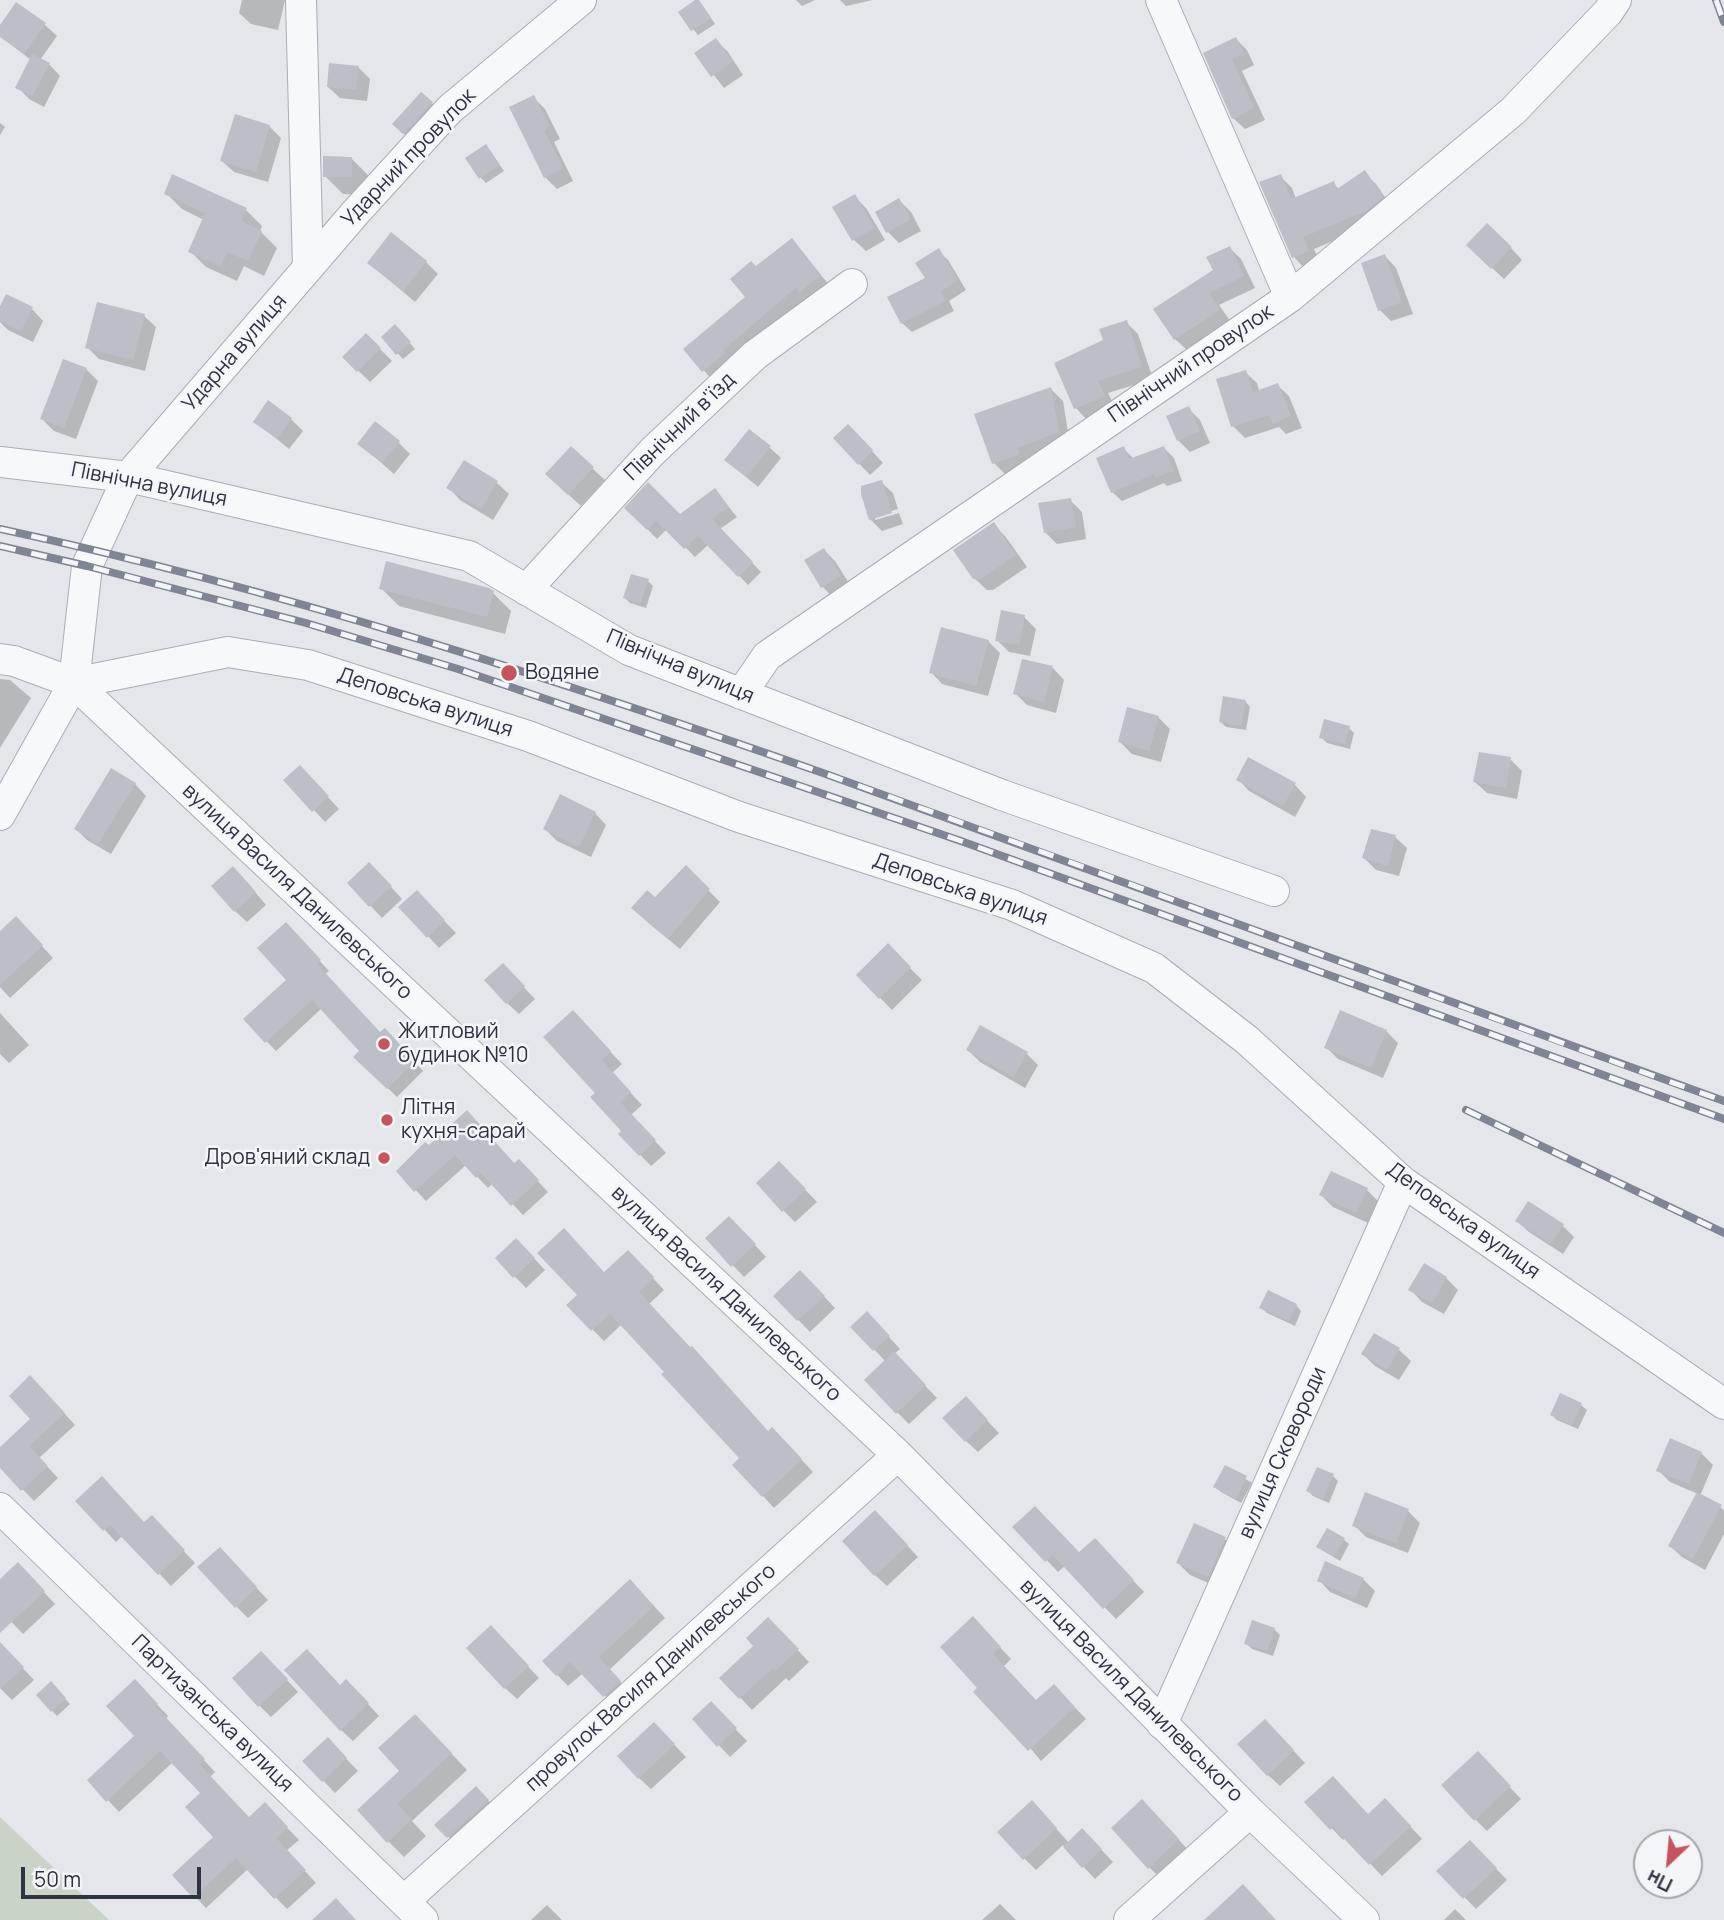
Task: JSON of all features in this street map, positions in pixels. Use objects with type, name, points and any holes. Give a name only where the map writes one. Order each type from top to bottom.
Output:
[{"type":"street","points":[[301,0],[308,268]]},
{"type":"street","name":"Ударний провулок","points":[[308,268],[450,109],[581,0]]},
{"type":"street","points":[[1161,0],[1290,297]]},
{"type":"street","name":"Північний провулок","points":[[741,694],[767,656],[1290,297],[1513,111],[1608,12],[1616,0]]},
{"type":"street","name":"Ударна вулиця","points":[[74,683],[87,566],[128,477],[308,268]]},
{"type":"street","name":"Північний в'їзд","points":[[526,590],[652,452],[755,355],[852,284]]},
{"type":"street","name":"Північна вулиця","points":[[0,462],[128,477],[469,556],[629,650],[1002,795],[1273,891]]},
{"type":"street","name":"Деповська вулиця","points":[[74,683],[228,652],[308,665],[528,736],[739,817],[1012,905],[1154,968],[1247,1040],[1403,1182],[1724,1404]]},
{"type":"street","points":[[0,659],[14,661],[74,683],[0,815]]},
{"type":"street","name":"вулиця Василя Данилевського","points":[[74,683],[898,1455],[1250,1812],[1364,1920]]},
{"type":"street","name":"вулиця Сковороди","points":[[1162,1724],[1403,1182]]},
{"type":"street","name":"провулок Василя Данилевського","points":[[413,1910],[898,1455]]},
{"type":"street","name":"Партизанська вулиця","points":[[0,1508],[413,1910]]},
{"type":"street","points":[[1129,1920],[1250,1812]]},
{"type":"green space","points":[[0,1817],[109,1920],[0,1920]]},
{"type":"building","points":[[699,0],[711,18],[691,31],[678,12]]},
{"type":"building","points":[[16,2],[46,23],[24,54],[0,37],[0,25]]},
{"type":"building","points":[[1236,37],[1244,53],[1232,59],[1254,108],[1232,119],[1203,53]]},
{"type":"building","points":[[716,38],[733,62],[711,77],[694,53]]},
{"type":"building","points":[[32,54],[50,63],[32,96],[15,88]]},
{"type":"building","points":[[329,63],[359,66],[356,90],[327,87]]},
{"type":"building","points":[[421,92],[433,102],[403,134],[392,124]]},
{"type":"building","points":[[534,95],[550,127],[544,130],[563,169],[544,178],[509,107]]},
{"type":"building","points":[[235,114],[270,125],[256,172],[220,161]]},
{"type":"building","points":[[486,144],[500,165],[479,179],[465,158]]},
{"type":"building","points":[[323,156],[352,157],[352,177],[323,177]]},
{"type":"building","points":[[1365,170],[1383,197],[1366,211],[1303,237],[1309,251],[1292,258],[1259,182],[1281,174],[1291,199],[1334,181],[1337,189]]},
{"type":"building","points":[[172,174],[247,208],[241,221],[262,231],[248,261],[227,252],[221,266],[188,252],[205,213],[164,194]]},
{"type":"building","points":[[855,194],[875,228],[852,241],[832,207]]},
{"type":"building","points":[[899,198],[911,219],[886,233],[875,212]]},
{"type":"building","points":[[1487,223],[1512,247],[1491,269],[1466,245]]},
{"type":"building","points":[[391,232],[427,261],[403,291],[367,263]]},
{"type":"building","points":[[792,238],[821,275],[799,293],[796,288],[723,350],[725,353],[702,372],[683,349],[745,297],[730,279],[751,261],[756,266]]},
{"type":"building","points":[[1230,246],[1244,276],[1209,293],[1220,310],[1174,340],[1153,309],[1213,270],[1206,257]]},
{"type":"building","points":[[939,248],[958,280],[941,291],[945,301],[901,324],[887,297],[925,278],[915,263]]},
{"type":"building","points":[[1385,254],[1402,302],[1378,311],[1361,263]]},
{"type":"building","points":[[6,294],[33,307],[21,331],[0,321],[0,306]]},
{"type":"building","points":[[97,302],[145,314],[133,360],[85,348]]},
{"type":"building","points":[[1127,320],[1142,367],[1098,381],[1105,396],[1074,409],[1054,363],[1103,340],[1099,329]]},
{"type":"building","points":[[395,324],[411,342],[396,355],[381,337]]},
{"type":"building","points":[[366,333],[381,348],[357,372],[342,357]]},
{"type":"building","points":[[63,359],[87,368],[64,428],[40,419]]},
{"type":"building","points":[[1246,370],[1253,392],[1278,383],[1291,416],[1273,424],[1270,415],[1231,427],[1216,379]]},
{"type":"building","points":[[1051,387],[1059,432],[1017,448],[1019,454],[992,464],[974,414]]},
{"type":"building","points":[[268,400],[292,418],[277,439],[253,422]]},
{"type":"building","points":[[1189,406],[1200,431],[1177,441],[1166,416]]},
{"type":"building","points":[[375,421],[400,441],[382,463],[357,444]]},
{"type":"building","points":[[848,424],[873,450],[858,465],[833,438]]},
{"type":"building","points":[[749,429],[771,446],[746,477],[724,460]]},
{"type":"building","points":[[571,446],[594,467],[568,495],[545,474]]},
{"type":"building","points":[[1124,446],[1129,459],[1164,446],[1174,471],[1156,477],[1154,474],[1111,493],[1096,458]]},
{"type":"building","points":[[464,460],[498,481],[481,509],[446,488]]},
{"type":"building","points":[[882,480],[892,513],[869,520],[861,486]]},
{"type":"building","points":[[648,482],[680,514],[715,488],[729,507],[712,519],[753,562],[738,577],[698,536],[684,549],[656,521],[647,530],[624,508]]},
{"type":"building","points":[[1071,498],[1076,527],[1044,533],[1038,503]]},
{"type":"building","points":[[994,522],[1016,555],[981,579],[973,579],[953,550]]},
{"type":"building","points":[[824,548],[841,576],[821,588],[804,560]]},
{"type":"building","name":"Водяне","points":[[386,561],[489,588],[494,591],[487,617],[379,589]]},
{"type":"building","points":[[631,574],[649,579],[640,604],[623,598]]},
{"type":"building","points":[[1001,610],[1025,615],[1019,645],[995,641]]},
{"type":"building","points":[[941,627],[989,640],[976,686],[929,673]]},
{"type":"building","points":[[1022,659],[1053,666],[1044,702],[1013,694]]},
{"type":"building","points":[[1223,696],[1246,700],[1241,726],[1219,722]]},
{"type":"building","points":[[1127,707],[1159,716],[1149,751],[1118,742]]},
{"type":"building","points":[[1324,719],[1350,726],[1345,744],[1319,738]]},
{"type":"building","points":[[1479,752],[1511,757],[1506,788],[1473,782]]},
{"type":"building","points":[[1248,757],[1296,783],[1283,806],[1236,780]]},
{"type":"building","points":[[300,765],[329,796],[312,812],[283,780]]},
{"type":"building","points":[[111,768],[136,783],[98,844],[74,829]]},
{"type":"building","points":[[560,794],[596,812],[579,847],[543,829]]},
{"type":"building","points":[[1371,829],[1396,835],[1388,866],[1362,858]]},
{"type":"building","points":[[369,862],[392,886],[369,907],[347,883]]},
{"type":"building","points":[[686,865],[710,889],[668,939],[631,908],[647,890],[655,897]]},
{"type":"building","points":[[233,866],[256,892],[234,912],[211,886]]},
{"type":"building","points":[[417,890],[445,920],[427,938],[398,907]]},
{"type":"building","points":[[16,916],[43,945],[0,985],[0,931]]},
{"type":"building","points":[[286,922],[321,960],[317,964],[380,1032],[385,1028],[415,1061],[387,1089],[353,1057],[359,1051],[312,1000],[265,1043],[243,1019],[286,980],[257,948]]},
{"type":"building","points":[[888,943],[911,967],[879,999],[856,975]]},
{"type":"building","points":[[503,963],[525,986],[506,1004],[484,980]]},
{"type":"building","points":[[573,1010],[611,1051],[602,1060],[631,1092],[620,1102],[656,1140],[639,1156],[618,1134],[621,1131],[590,1097],[595,1093],[543,1037]]},
{"type":"building","points":[[1340,1010],[1387,1030],[1371,1068],[1324,1048]]},
{"type":"building","points":[[980,1025],[1028,1052],[1013,1077],[966,1050]]},
{"type":"building","points":[[467,1110],[514,1163],[519,1159],[539,1180],[511,1206],[481,1173],[476,1178],[455,1155],[414,1192],[396,1171],[425,1142],[429,1145]]},
{"type":"building","points":[[779,1161],[806,1189],[782,1212],[756,1183]]},
{"type":"building","points":[[1331,1171],[1368,1188],[1356,1213],[1319,1195]]},
{"type":"building","points":[[1528,1201],[1564,1224],[1551,1244],[1515,1221]]},
{"type":"building","points":[[729,1216],[756,1244],[731,1267],[705,1238]]},
{"type":"building","points":[[564,1228],[604,1272],[628,1250],[654,1277],[639,1292],[690,1347],[692,1346],[768,1431],[772,1427],[802,1459],[762,1497],[732,1465],[739,1458],[610,1314],[591,1331],[566,1305],[577,1295],[537,1253]]},
{"type":"building","points":[[516,1238],[535,1258],[513,1278],[495,1258]]},
{"type":"building","points":[[1424,1263],[1447,1277],[1432,1303],[1408,1290]]},
{"type":"building","points":[[800,1270],[825,1296],[797,1321],[773,1296]]},
{"type":"building","points":[[1268,1290],[1297,1304],[1289,1321],[1259,1308]]},
{"type":"building","points":[[867,1311],[890,1336],[873,1351],[850,1327]]},
{"type":"building","points":[[1374,1333],[1400,1348],[1387,1370],[1361,1354]]},
{"type":"building","points":[[894,1351],[926,1385],[896,1414],[864,1380]]},
{"type":"building","points":[[30,1375],[65,1413],[29,1446],[48,1466],[21,1491],[0,1468],[0,1447],[30,1419],[9,1396]]},
{"type":"building","points":[[1560,1393],[1582,1403],[1572,1425],[1550,1415]]},
{"type":"building","points":[[966,1396],[988,1420],[965,1442],[942,1418]]},
{"type":"building","points":[[1670,1438],[1702,1452],[1689,1484],[1656,1471]]},
{"type":"building","points":[[1225,1465],[1247,1476],[1236,1499],[1213,1487]]},
{"type":"building","points":[[1317,1467],[1334,1474],[1323,1499],[1306,1491]]},
{"type":"building","points":[[102,1476],[144,1522],[152,1515],[185,1550],[158,1575],[110,1525],[103,1531],[75,1501]]},
{"type":"building","points":[[1365,1492],[1409,1509],[1396,1543],[1352,1526]]},
{"type":"building","points":[[1697,1492],[1722,1505],[1693,1559],[1668,1546]]},
{"type":"building","points":[[1035,1506],[1079,1552],[1095,1538],[1134,1580],[1103,1609],[1053,1555],[1045,1562],[1012,1527]]},
{"type":"building","points":[[875,1510],[908,1545],[874,1576],[842,1541]]},
{"type":"building","points":[[1194,1523],[1226,1537],[1208,1577],[1176,1563]]},
{"type":"building","points":[[1327,1528],[1345,1538],[1334,1557],[1316,1547]]},
{"type":"building","points":[[220,1547],[257,1587],[235,1608],[197,1567]]},
{"type":"building","points":[[1325,1561],[1364,1578],[1355,1598],[1317,1581]]},
{"type":"building","points":[[18,1562],[45,1591],[0,1633],[0,1579]]},
{"type":"building","points":[[630,1579],[654,1606],[599,1657],[621,1681],[603,1697],[570,1662],[556,1676],[542,1661]]},
{"type":"building","points":[[973,1616],[1001,1647],[993,1654],[1036,1700],[1054,1684],[1075,1707],[1028,1751],[973,1692],[977,1688],[940,1647]]},
{"type":"building","points":[[768,1617],[799,1649],[739,1699],[719,1678],[753,1646],[746,1638]]},
{"type":"building","points":[[1252,1620],[1275,1628],[1267,1651],[1244,1644]]},
{"type":"building","points":[[491,1625],[529,1666],[504,1689],[466,1648]]},
{"type":"building","points":[[0,1642],[24,1667],[0,1689]]},
{"type":"building","points":[[307,1649],[340,1685],[346,1679],[369,1703],[340,1731],[284,1670]]},
{"type":"building","points":[[261,1651],[288,1679],[258,1707],[232,1678]]},
{"type":"building","points":[[135,1679],[158,1704],[155,1706],[205,1759],[199,1764],[249,1817],[265,1802],[288,1827],[276,1838],[306,1870],[274,1899],[236,1858],[193,1898],[172,1875],[213,1837],[185,1807],[200,1793],[160,1751],[106,1802],[87,1780],[134,1736],[106,1706]]},
{"type":"building","points":[[51,1681],[66,1698],[51,1712],[36,1695]]},
{"type":"building","points":[[711,1701],[737,1728],[717,1747],[692,1719]]},
{"type":"building","points":[[415,1714],[452,1753],[397,1804],[412,1819],[387,1843],[357,1810],[399,1771],[378,1748]]},
{"type":"building","points":[[1265,1719],[1294,1750],[1267,1776],[1237,1744]]},
{"type":"building","points":[[654,1722],[675,1744],[638,1779],[617,1756]]},
{"type":"building","points":[[328,1737],[347,1758],[322,1782],[302,1761]]},
{"type":"building","points":[[1478,1751],[1511,1786],[1474,1821],[1441,1785]]},
{"type":"building","points":[[1333,1776],[1368,1814],[1385,1798],[1411,1826],[1369,1865],[1333,1827],[1330,1830],[1304,1802]]},
{"type":"building","points":[[476,1786],[489,1800],[447,1838],[434,1825]]},
{"type":"building","points":[[1142,1799],[1179,1839],[1148,1869],[1111,1828]]},
{"type":"building","points":[[1032,1800],[1057,1828],[1023,1860],[997,1832]]},
{"type":"building","points":[[1082,1828],[1102,1849],[1082,1868],[1063,1847]]},
{"type":"building","points":[[1470,1840],[1497,1868],[1463,1899],[1436,1871]]},
{"type":"building","points":[[1243,1884],[1276,1920],[1204,1920]]},
{"type":"building","points":[[336,1898],[356,1920],[312,1920]]},
{"type":"railway","points":[[1716,0],[1724,22]]},
{"type":"railway","points":[[0,529],[209,579],[415,638],[619,703],[936,813],[1724,1101]]},
{"type":"railway","points":[[0,546],[306,623],[458,669],[961,841],[1724,1119]]},
{"type":"railway","points":[[1466,1110],[1724,1233]]},
{"type":"place","name":"Водяне","points":[[509,673]]},
{"type":"place","name":"Житловий будинок №10","points":[[384,1044]]},
{"type":"place","name":"Літня кухня-сарай","points":[[387,1120]]},
{"type":"place","name":"Дров'яний склад","points":[[384,1158]]}]
